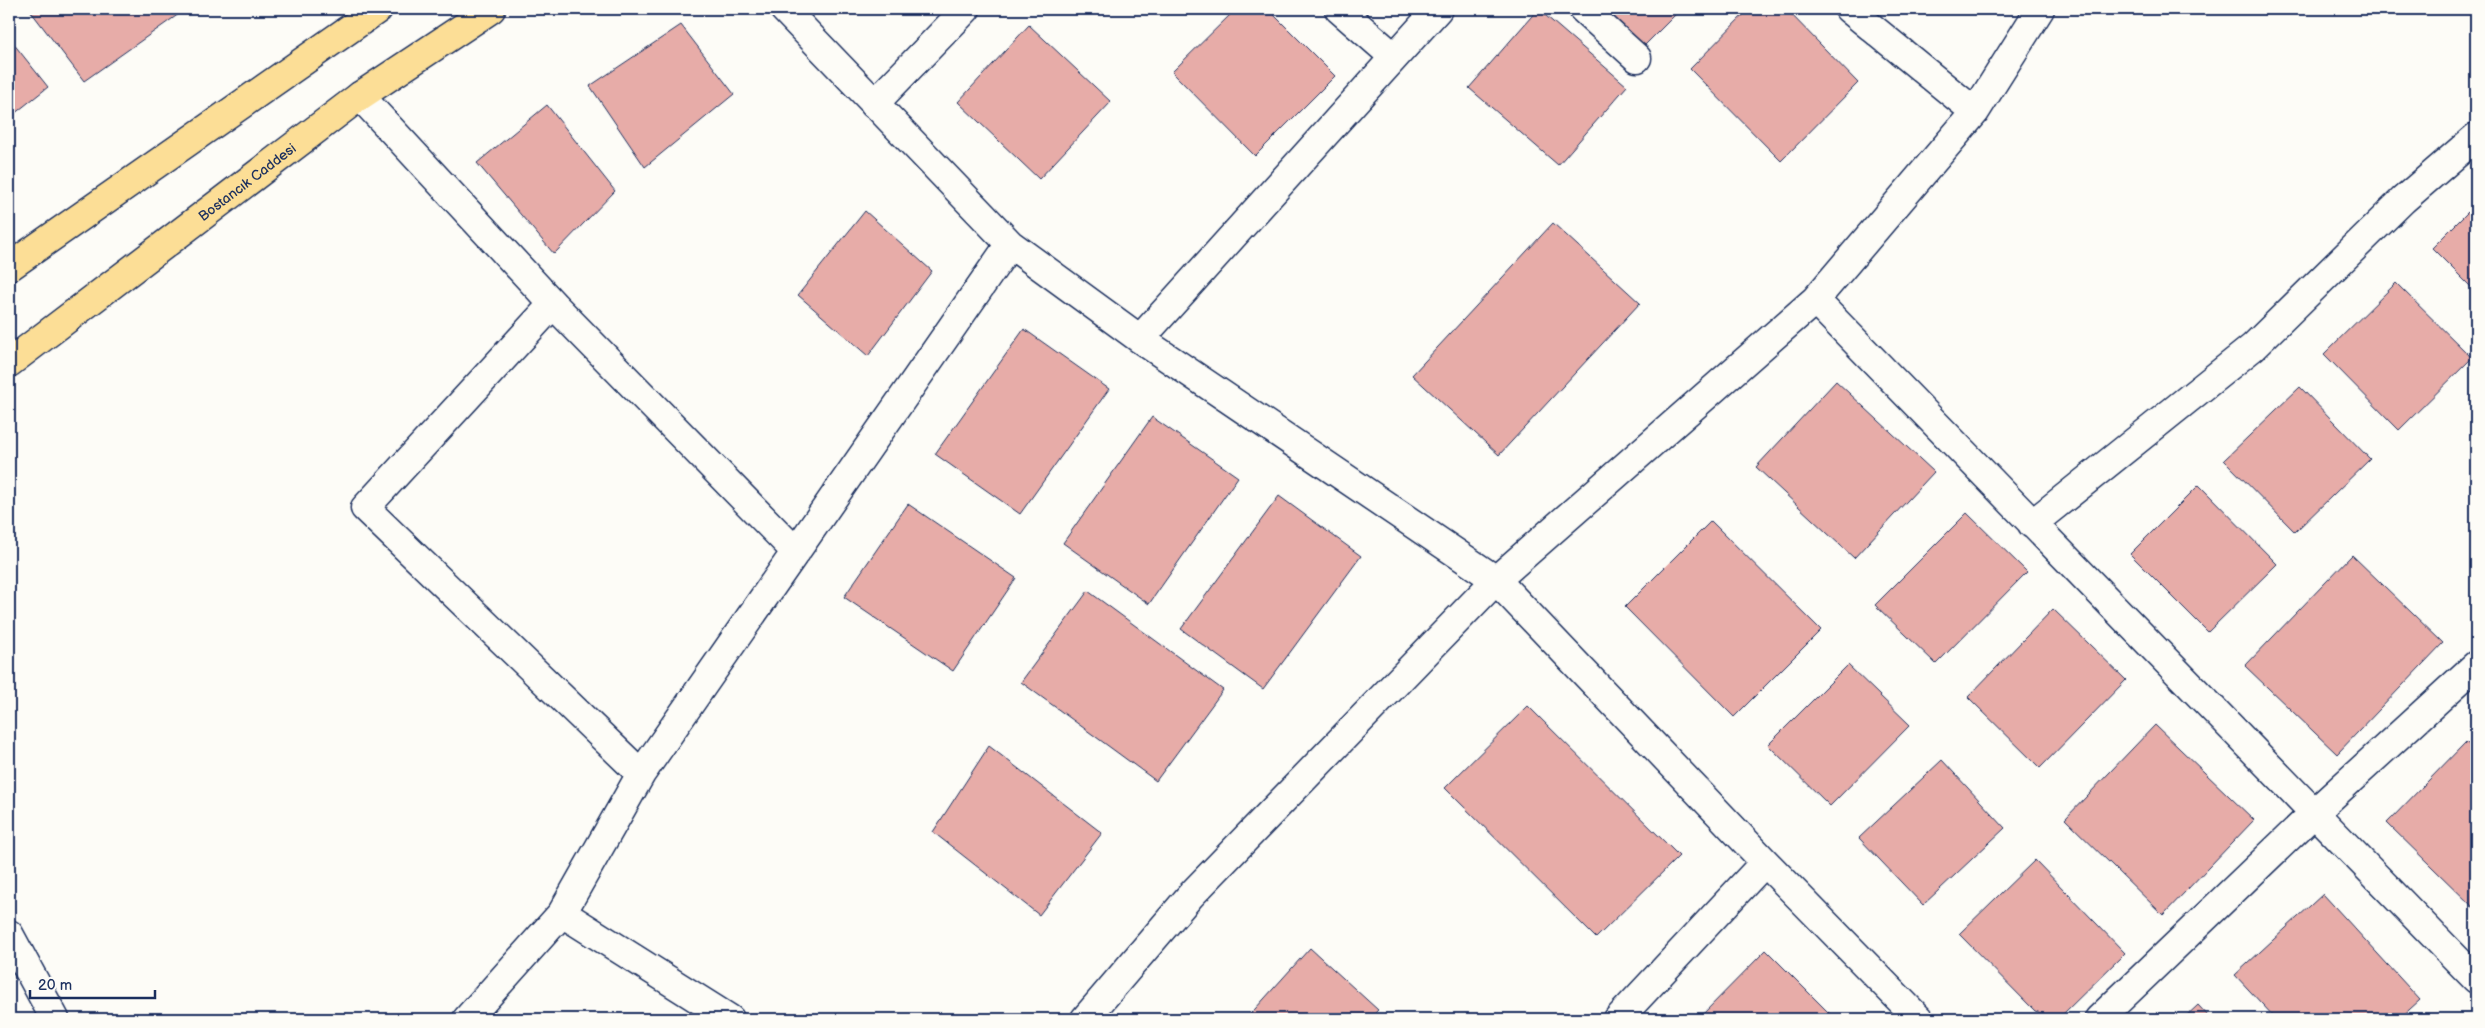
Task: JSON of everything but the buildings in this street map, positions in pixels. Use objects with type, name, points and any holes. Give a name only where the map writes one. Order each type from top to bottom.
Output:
[{"type":"main road","name":"Bostancık Caddesi","points":[[9,363],[360,96],[491,9]]},
{"type":"main road","points":[[9,267],[370,11]]},
{"type":"street","points":[[784,9],[1010,244],[1140,339],[1496,580],[1765,862],[1919,1019]]},
{"type":"street","points":[[874,104],[966,9]]},
{"type":"street","points":[[1340,9],[1394,57]]},
{"type":"street","points":[[1140,339],[1438,9]]},
{"type":"street","points":[[1583,9],[1637,58]]},
{"type":"street","points":[[1849,9],[1975,112]]},
{"type":"street","points":[[1086,1019],[1191,895],[1496,580],[1815,300],[1975,112],[2040,9]]},
{"type":"street","points":[[360,96],[553,304],[796,552]]},
{"type":"street","points":[[2032,524],[2253,346],[2403,200],[2476,137]]},
{"type":"street","points":[[467,1019],[562,913],[641,774],[1010,244]]},
{"type":"street","points":[[1815,300],[2476,979]]},
{"type":"street","points":[[553,304],[365,508],[641,774]]},
{"type":"street","points":[[2099,1019],[2314,813],[2476,665]]},
{"type":"street","points":[[1618,1019],[1765,862]]},
{"type":"street","points":[[562,913],[730,1019]]},
{"type":"street","points":[[9,934],[56,1019]]}]
